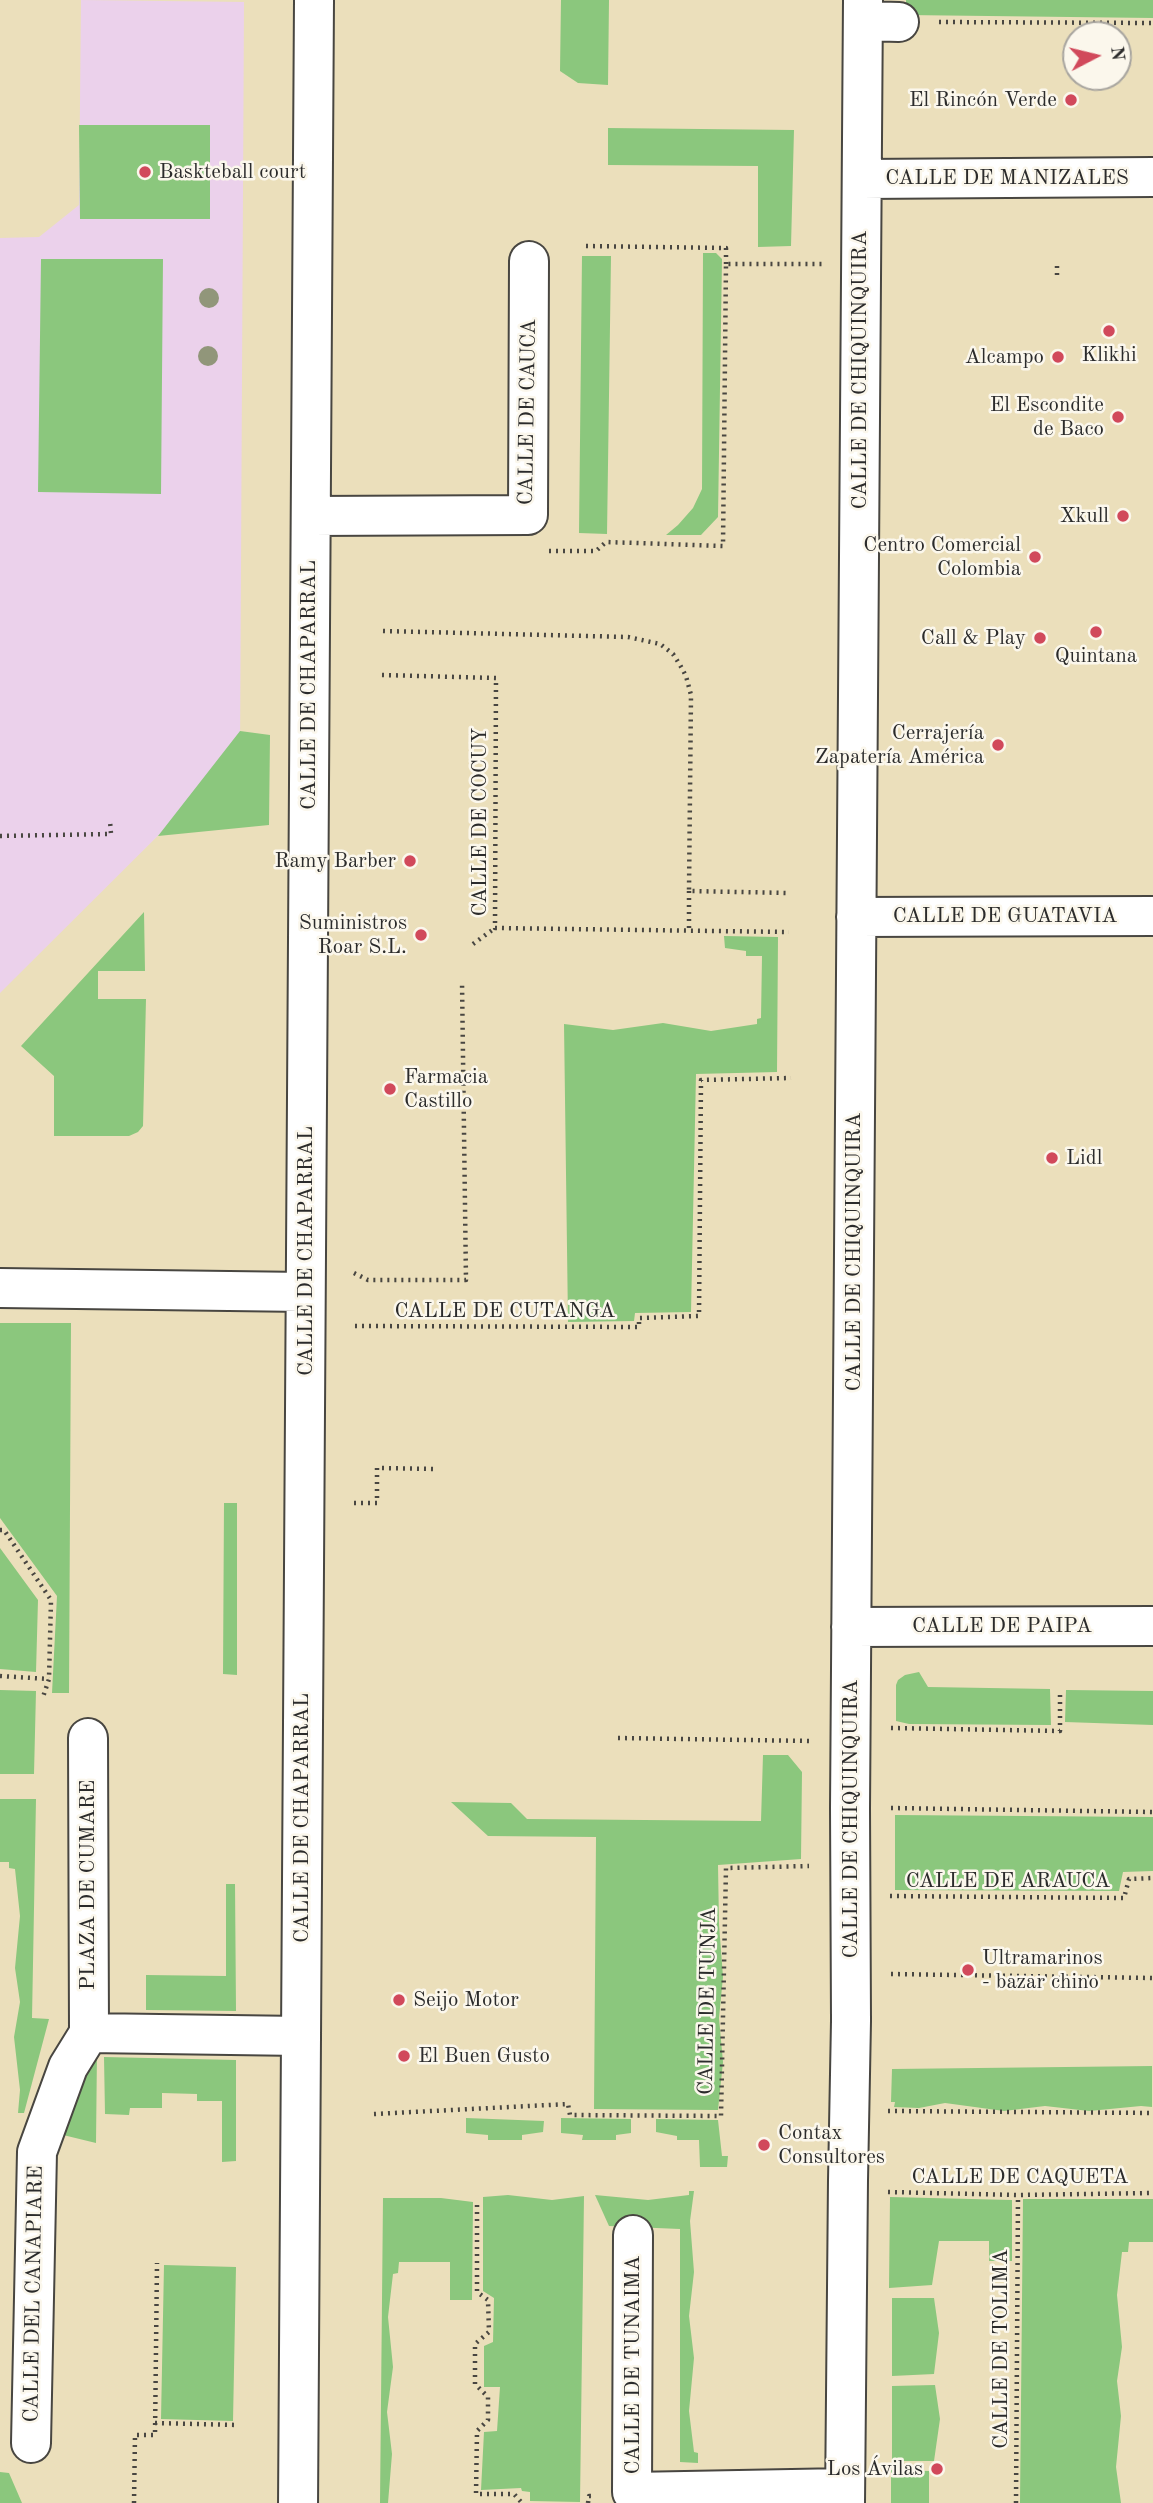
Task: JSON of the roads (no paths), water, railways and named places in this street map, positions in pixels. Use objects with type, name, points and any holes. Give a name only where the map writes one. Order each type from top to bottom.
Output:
[{"type":"street","name":"CALLE DE CHAPARRAL","points":[[298,2503],[314,0]]},
{"type":"street","name":"CALLE DE CHIQUINQUIRA","points":[[845,2496],[851,2021],[851,1627],[862,179],[875,14]]},
{"type":"street","name":"CALLE DE MANIZALES","points":[[862,179],[1153,177]]},
{"type":"street","name":"CALLE DE CAUCA","points":[[311,516],[528,515],[529,261]]},
{"type":"street","name":"CALLE DE GUATAVIA","points":[[856,917],[1153,915]]},
{"type":"street","points":[[0,1288],[305,1292]]},
{"type":"street","name":"CALLE DE PAIPA","points":[[851,1627],[1153,1626]]},
{"type":"street","name":"PLAZA DE CUMARE","points":[[88,1738],[89,2033]]},
{"type":"street","points":[[89,2033],[301,2036]]},
{"type":"street","name":"CALLE DEL CANAPIARE","points":[[31,2443],[37,2152],[68,2067],[89,2033]]},
{"type":"street","name":"CALLE DE TUNAIMA","points":[[633,2235],[632,2492],[845,2496]]},
{"type":"place","name":"El Rincón Verde","points":[[1071,100]]},
{"type":"place","name":"Baskteball court","points":[[145,172]]},
{"type":"place","name":"Klikhi","points":[[1109,331]]},
{"type":"place","name":"Alcampo","points":[[1058,357]]},
{"type":"place","name":"El Escondite de Baco","points":[[1118,417]]},
{"type":"place","name":"Xkull","points":[[1123,516]]},
{"type":"place","name":"Centro Comercial Colombia","points":[[1035,557]]},
{"type":"place","name":"Quintana","points":[[1096,632]]},
{"type":"place","name":"Call & Play","points":[[1040,638]]},
{"type":"place","name":"Cerrajería Zapatería América","points":[[998,745]]},
{"type":"place","name":"Ramy Barber","points":[[410,861]]},
{"type":"place","name":"Suministros Roar S.L.","points":[[421,935]]},
{"type":"place","name":"Farmacia Castillo","points":[[390,1089]]},
{"type":"place","name":"Lidl","points":[[1052,1158]]},
{"type":"place","name":"Ultramarinos - bazar chino","points":[[968,1970]]},
{"type":"place","name":"Seijo Motor","points":[[399,2000]]},
{"type":"place","name":"El Buen Gusto","points":[[404,2056]]},
{"type":"place","name":"Contax Consultores","points":[[764,2145]]},
{"type":"place","name":"Los Ávilas","points":[[937,2469]]}]
